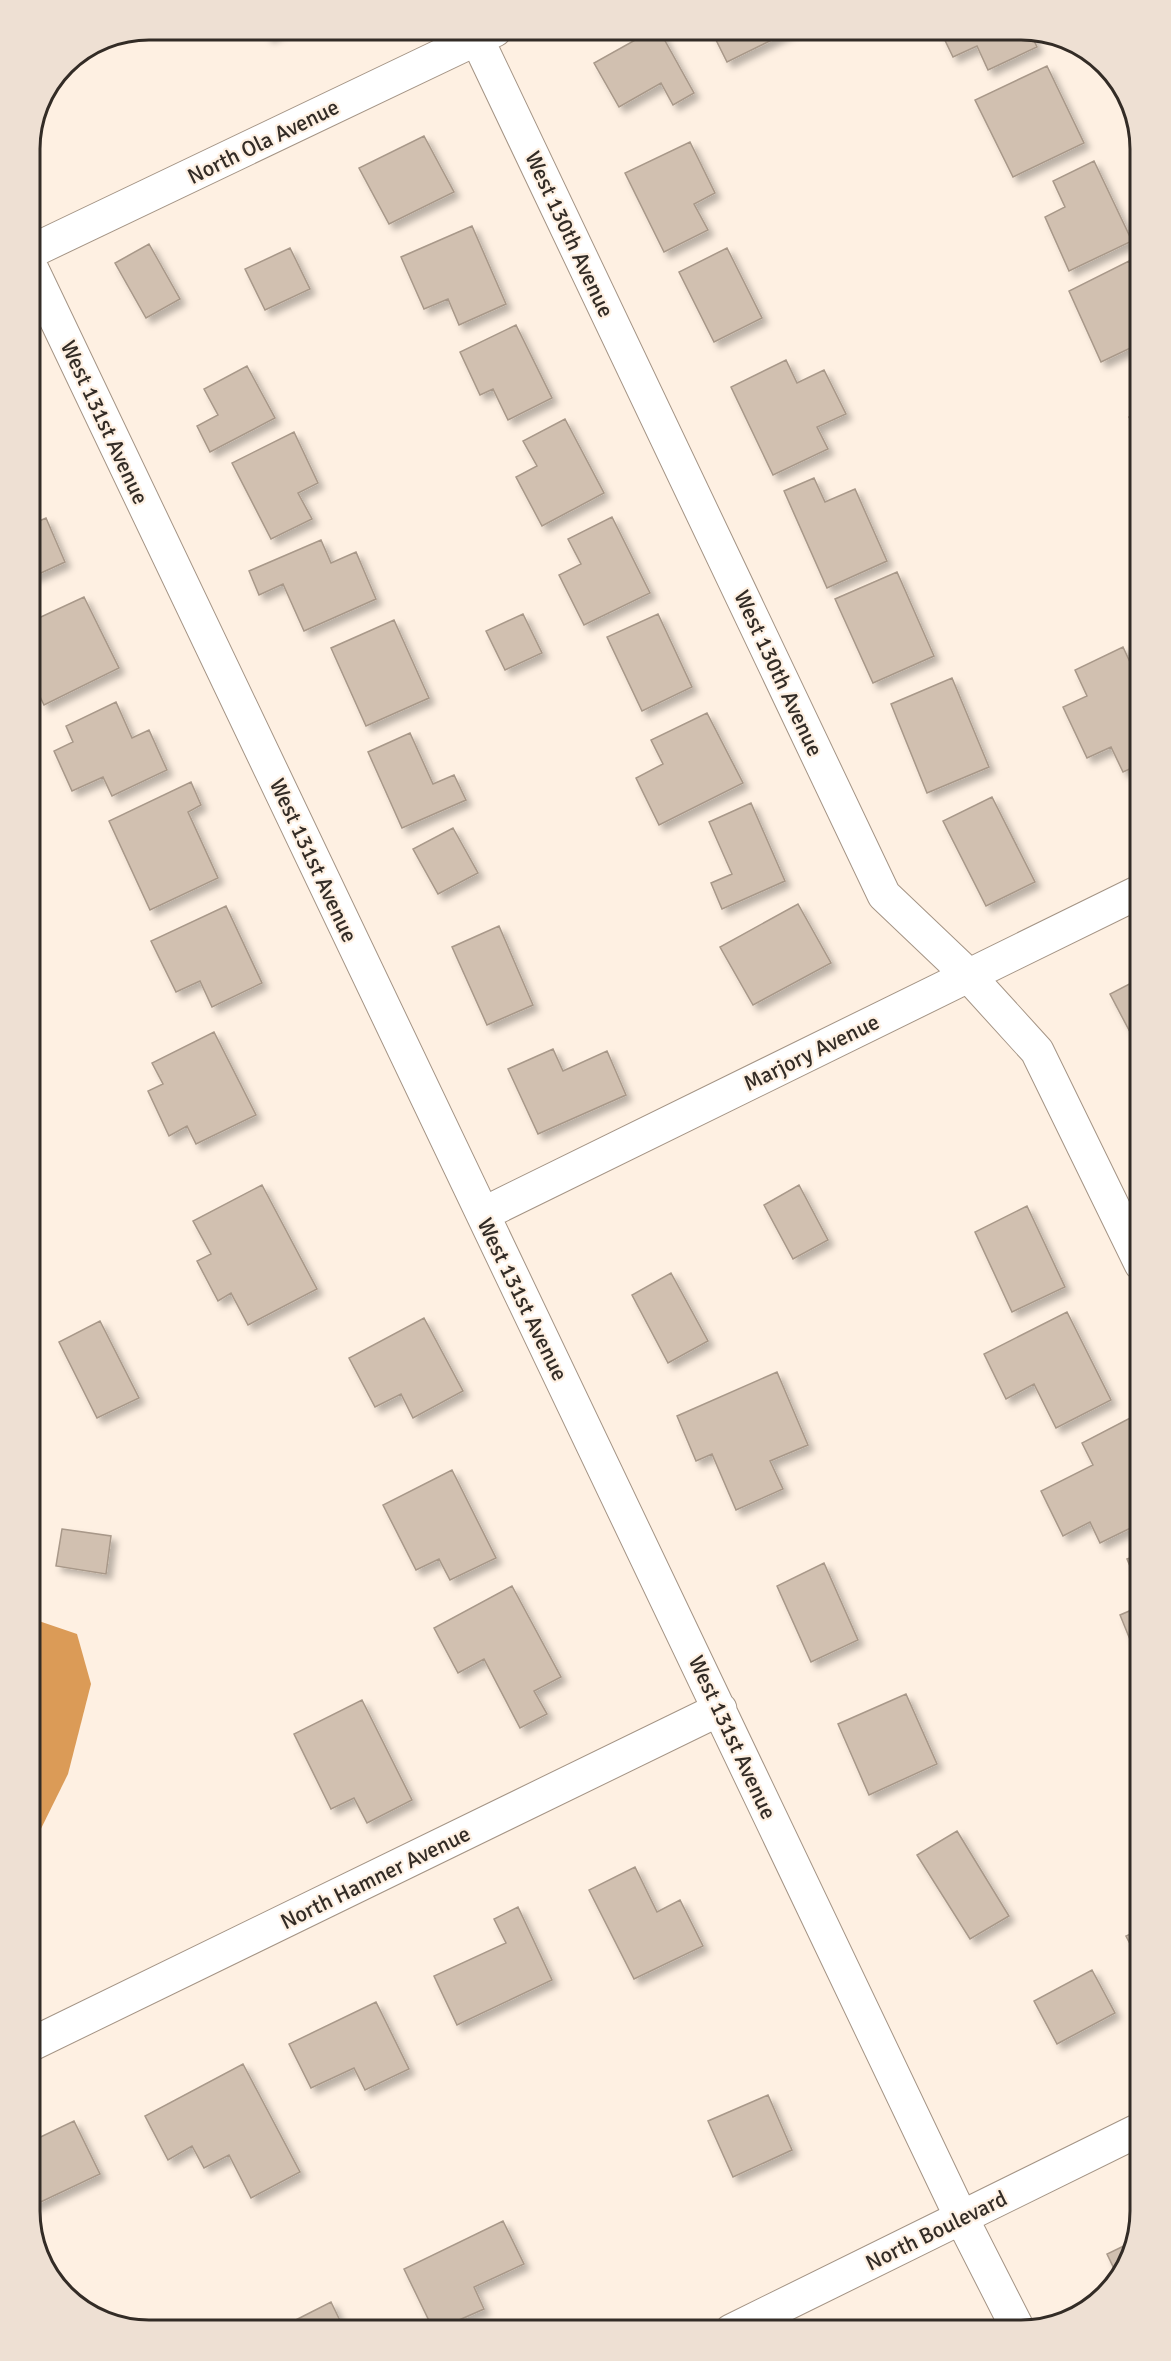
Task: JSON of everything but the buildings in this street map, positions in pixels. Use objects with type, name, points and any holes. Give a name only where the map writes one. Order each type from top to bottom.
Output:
[{"type":"street","name":"North Ola Avenue","points":[[41,247],[471,41]]},
{"type":"street","name":"West 130th Avenue","points":[[489,41],[884,895],[968,974],[1037,1051],[1130,1241]]},
{"type":"street","name":"West 131st Avenue","points":[[41,288],[961,2217],[1013,2320]]},
{"type":"street","name":"Marjory Avenue","points":[[483,1214],[1130,896]]},
{"type":"street","name":"North Hamner Avenue","points":[[40,2040],[720,1709]]},
{"type":"street","name":"North Boulevard","points":[[753,2320],[1130,2134]]},
{"type":"shaded area","points":[[40,1622],[77,1634],[91,1684],[68,1774],[40,1830]]}]
